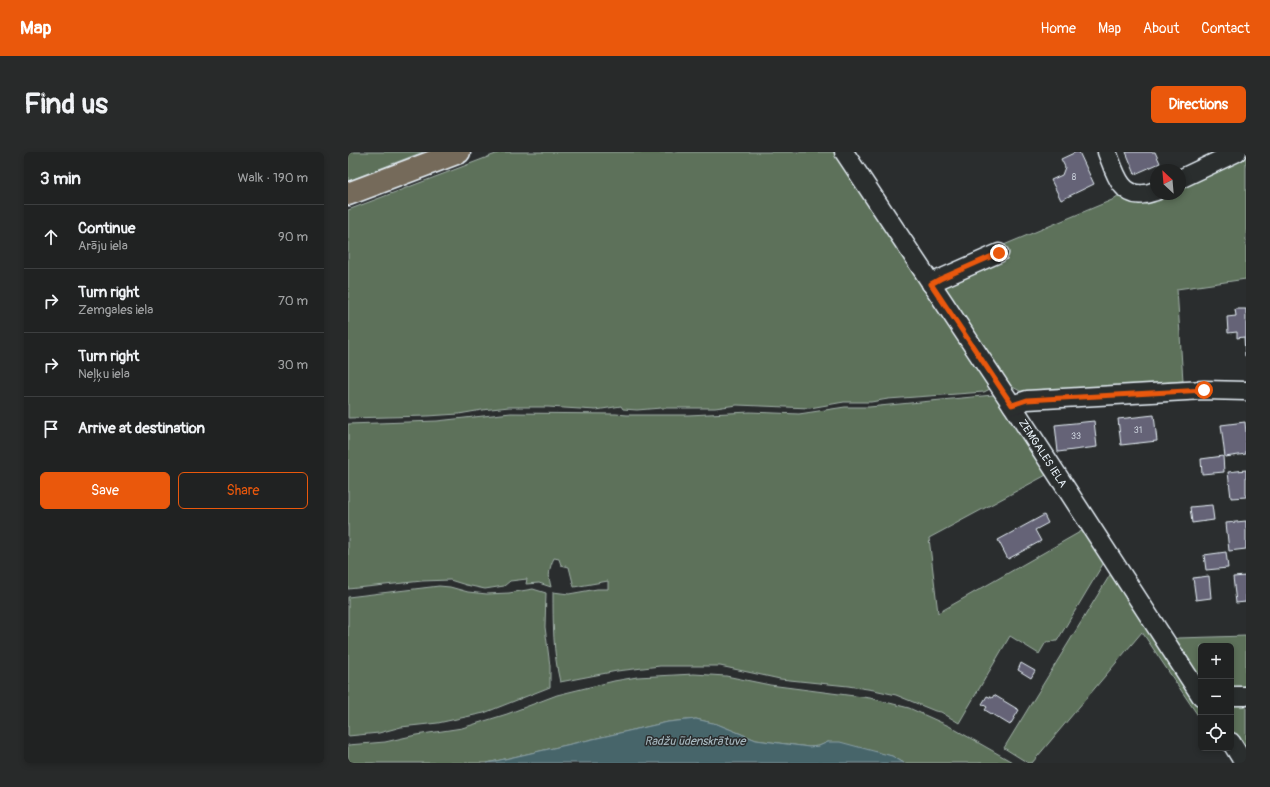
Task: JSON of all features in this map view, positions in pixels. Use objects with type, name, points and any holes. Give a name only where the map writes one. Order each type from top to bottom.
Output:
[{"type":"main road","points":[[348,194],[459,152]]},
{"type":"street","name":"ZEMGALES IELA","points":[[844,152],[1198,689]]},
{"type":"street","points":[[1107,152],[1118,179],[1128,192],[1135,194],[1150,192]]},
{"type":"street","points":[[1186,176],[1237,152]]},
{"type":"street","points":[[931,284],[999,253]]},
{"type":"street","points":[[1012,405],[1027,400],[1204,390],[1246,391]]},
{"type":"street","points":[[1234,696],[1246,696]]},
{"type":"street","points":[[1234,747],[1244,763]]},
{"type":"green space","points":[[348,152],[423,152],[348,181]]},
{"type":"green space","points":[[501,152],[836,152],[990,389],[984,392],[888,399],[871,402],[844,402],[810,408],[737,405],[715,408],[661,408],[637,410],[623,409],[621,406],[596,410],[548,407],[509,407],[459,414],[348,418],[348,210]]},
{"type":"green space","points":[[1246,154],[1246,279],[1177,289],[1183,381],[1033,394],[1020,391],[1009,385],[944,289],[946,284],[999,247],[1112,200],[1122,193],[1150,193],[1150,200],[1186,200],[1186,182]]},
{"type":"green space","points":[[993,395],[997,396],[1050,473],[929,538],[938,613],[1087,528],[1106,559],[1057,641],[1046,642],[1039,654],[1010,636],[959,723],[941,712],[896,695],[848,686],[780,679],[720,666],[660,666],[617,671],[560,682],[553,626],[553,592],[569,594],[597,589],[608,589],[608,581],[574,587],[569,567],[561,565],[559,559],[554,558],[551,565],[549,576],[551,587],[539,583],[526,584],[527,579],[510,581],[504,586],[485,589],[450,580],[422,581],[348,589],[348,424],[437,421],[511,413],[688,415],[750,412],[799,414],[845,407],[869,407]]},
{"type":"green space","points":[[1113,570],[1198,701],[1198,716],[1142,632],[1032,763],[1028,763],[1004,748]]},
{"type":"green space","points":[[439,586],[487,594],[509,593],[533,589],[546,593],[545,627],[550,666],[550,687],[484,713],[438,723],[401,727],[379,733],[348,736],[348,597]]},
{"type":"green space","points":[[1246,636],[1246,692],[1234,692],[1234,643],[1198,643],[1198,680],[1172,641],[1178,638]]},
{"type":"green space","points":[[694,674],[726,676],[770,685],[870,698],[909,708],[949,726],[1014,763],[904,763],[892,756],[828,742],[819,746],[809,747],[756,740],[717,724],[696,719],[668,722],[487,763],[348,763],[348,745],[385,742],[416,735],[462,728],[507,714],[557,695],[614,681],[637,677]]},
{"type":"green space","points":[[1234,700],[1246,700],[1246,757],[1234,740]]},
{"type":"water","name":"Radžu ūdenskrātuve","points":[[696,719],[717,724],[756,740],[809,747],[819,746],[828,742],[840,742],[892,756],[904,763],[487,763],[668,722]]},
{"type":"building","points":[[1079,152],[1094,184],[1061,200],[1051,180],[1062,175],[1065,167],[1061,159]]},
{"type":"building","points":[[1126,152],[1155,152],[1160,163],[1150,164],[1150,167],[1135,174]]},
{"type":"building","points":[[1235,309],[1246,309],[1246,356],[1244,337],[1237,338],[1237,332],[1228,333],[1227,317],[1236,316]]},
{"type":"building","points":[[1154,415],[1157,441],[1121,445],[1118,419]]},
{"type":"building","points":[[1094,421],[1097,447],[1058,452],[1055,425]]},
{"type":"building","points":[[1245,422],[1246,454],[1225,457],[1221,425]]},
{"type":"building","points":[[1223,456],[1224,472],[1202,474],[1201,459]]},
{"type":"building","points":[[1246,470],[1246,497],[1231,498],[1228,472]]},
{"type":"building","points":[[1212,505],[1214,520],[1192,523],[1190,507]]},
{"type":"building","points":[[1044,515],[1048,523],[1035,530],[1041,541],[1008,559],[998,540]]},
{"type":"building","points":[[1246,521],[1246,549],[1229,551],[1226,523]]},
{"type":"building","points":[[1226,552],[1228,568],[1206,570],[1204,555]]},
{"type":"building","points":[[1209,576],[1211,598],[1196,600],[1193,578]]},
{"type":"building","points":[[1246,576],[1246,602],[1236,603],[1233,577]]},
{"type":"building","points":[[1021,663],[1035,671],[1031,678],[1018,670]]},
{"type":"building","points":[[994,695],[1019,710],[1010,725],[985,710],[987,707],[982,704],[987,696],[992,698]]},
{"type":"route","points":[[999,253],[931,284],[1012,405],[1027,400],[1204,390]]}]
